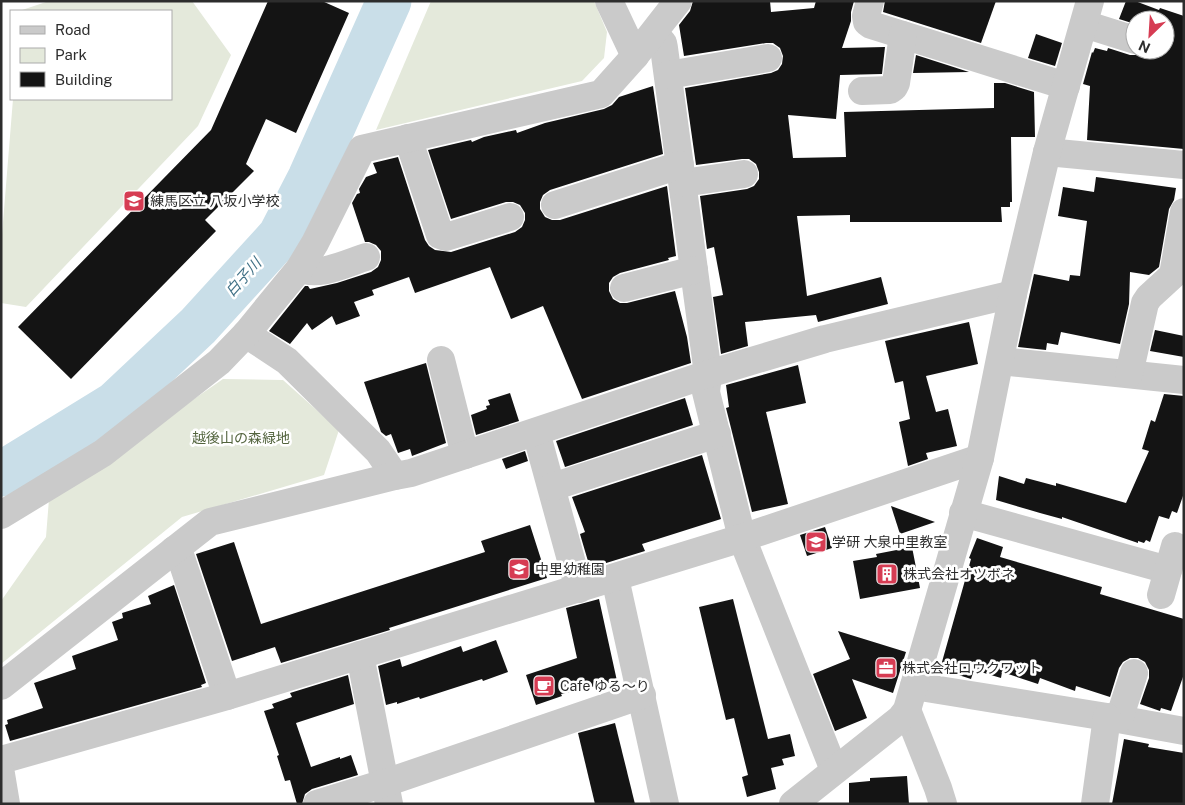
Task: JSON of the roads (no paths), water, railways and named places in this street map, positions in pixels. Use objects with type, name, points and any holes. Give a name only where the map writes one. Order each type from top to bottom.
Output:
[{"type":"street","points":[[609,1],[636,56]]},
{"type":"street","points":[[1,514],[103,453],[219,362],[246,334],[300,268],[315,243],[362,149],[597,96],[605,92],[636,56],[678,1]]},
{"type":"street","points":[[870,1],[866,16],[867,22],[871,25],[1066,86]]},
{"type":"street","points":[[793,804],[900,719],[910,698],[980,458],[1013,294],[1046,152],[1087,13],[1125,34]]},
{"type":"street","points":[[654,33],[663,43],[668,75],[708,374],[706,392],[742,538],[830,773],[829,804]]},
{"type":"street","points":[[862,92],[890,90],[894,87],[903,34]]},
{"type":"street","points":[[668,75],[768,58]]},
{"type":"street","points":[[408,138],[442,237],[510,217]]},
{"type":"street","points":[[1046,152],[1184,165]]},
{"type":"street","points":[[555,205],[682,174],[744,174]]},
{"type":"street","points":[[1129,374],[1145,303],[1149,296],[1173,275],[1184,212]]},
{"type":"street","points":[[300,268],[306,272],[316,273],[366,257]]},
{"type":"street","points":[[624,288],[694,270]]},
{"type":"street","points":[[1,686],[210,522],[411,473],[708,374],[825,339],[1013,294]]},
{"type":"street","points":[[246,334],[287,360],[378,451],[395,476]]},
{"type":"street","points":[[441,360],[465,455]]},
{"type":"street","points":[[1000,361],[1184,380]]},
{"type":"street","points":[[536,432],[579,589]]},
{"type":"street","points":[[552,487],[716,434]]},
{"type":"street","points":[[1,760],[227,696],[615,578],[742,538],[980,458]]},
{"type":"street","points":[[963,513],[1168,570]]},
{"type":"street","points":[[174,550],[181,558],[227,696]]},
{"type":"street","points":[[615,578],[665,804]]},
{"type":"street","points":[[360,656],[387,793]]},
{"type":"street","points":[[1095,804],[1113,718],[1134,673]]},
{"type":"street","points":[[317,804],[387,793],[642,695]]},
{"type":"street","points":[[910,698],[1113,718],[1184,731]]},
{"type":"street","points":[[910,698],[943,804]]},
{"type":"street","points":[[1,774],[6,804]]},
{"type":"waterway","name":"白子川","points":[[1,474],[115,404],[198,326],[280,236],[310,178],[389,1]]},
{"type":"place","name":"練馬区立 八坂小学校","points":[[134,201]]},
{"type":"place","name":"学研 大泉中里教室","points":[[816,542]]},
{"type":"place","name":"中里幼稚園","points":[[519,569]]},
{"type":"place","name":"株式会社オツボネ","points":[[887,574]]},
{"type":"place","name":"株式会社ロウクワット","points":[[886,668]]},
{"type":"place","name":"Cafe ゆる〜り","points":[[544,686]]},
{"type":"park label","name":"越後山の森緑地","points":[[241,438]]}]
